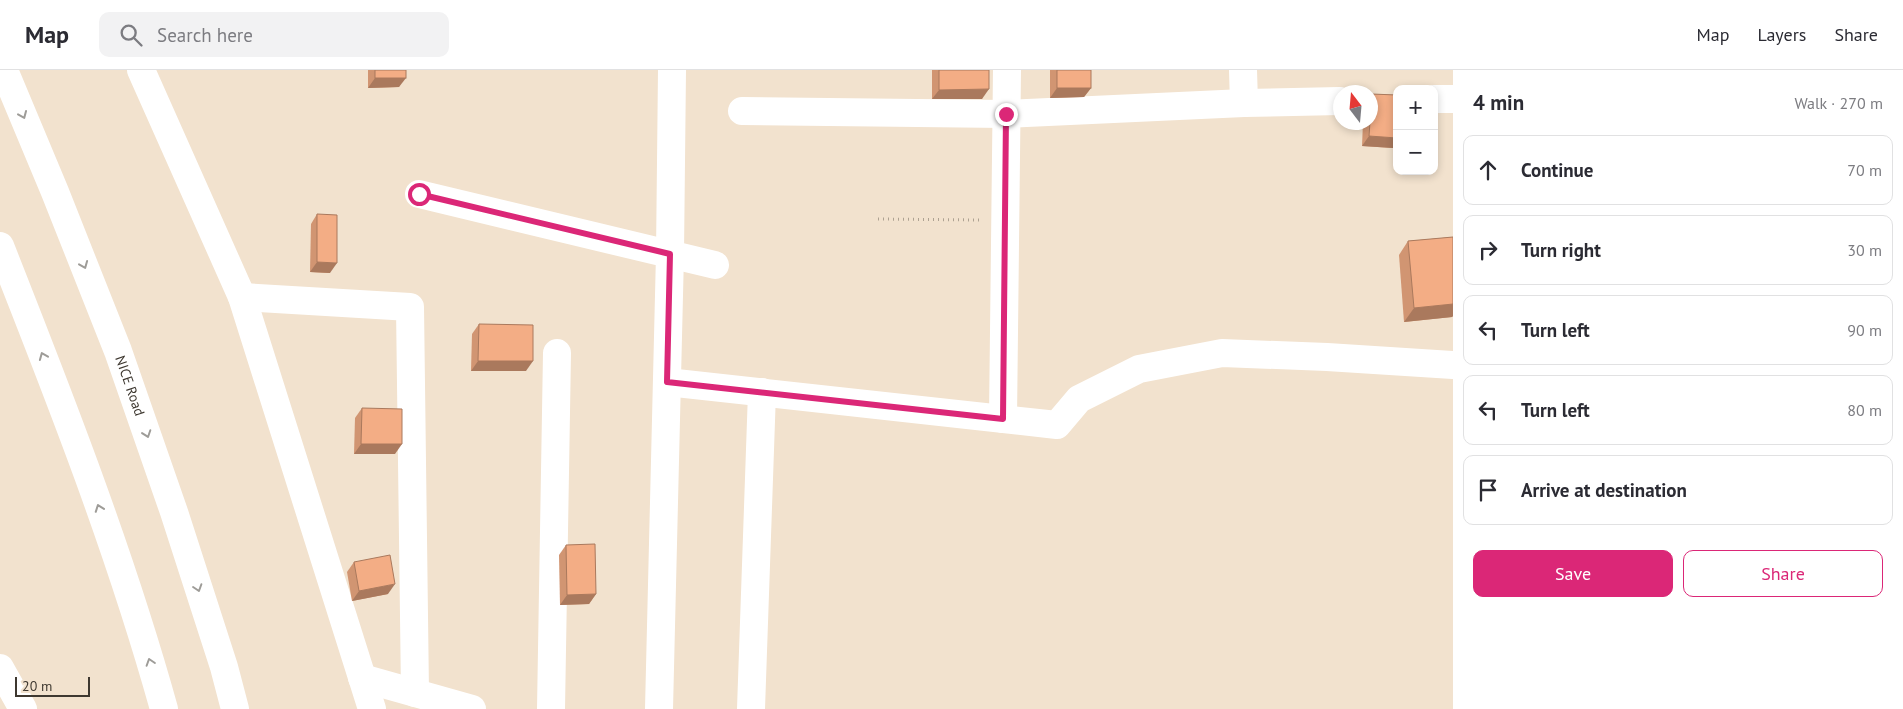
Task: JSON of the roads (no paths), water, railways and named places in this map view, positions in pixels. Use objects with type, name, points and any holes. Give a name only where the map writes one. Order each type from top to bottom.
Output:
[{"type":"main road","name":"NICE Road","points":[[4,70],[118,351],[224,667],[235,709]]},
{"type":"main road","points":[[141,70],[242,297],[372,709]]},
{"type":"main road","points":[[658,709],[670,254],[672,70]]},
{"type":"main road","points":[[1003,419],[1006,70]]},
{"type":"main road","points":[[1243,70],[1244,102]]},
{"type":"main road","points":[[1438,99],[1453,99]]},
{"type":"main road","points":[[742,111],[1006,114],[1244,102],[1333,101]]},
{"type":"main road","points":[[419,194],[715,265]]},
{"type":"main road","points":[[0,246],[50,372],[109,534],[164,709]]},
{"type":"main road","points":[[242,297],[410,307],[415,693]]},
{"type":"main road","points":[[551,709],[556,353]]},
{"type":"main road","points":[[667,382],[1056,425],[1080,399],[1139,369],[1222,353],[1453,365]]},
{"type":"main road","points":[[751,709],[762,392]]},
{"type":"main road","points":[[0,668],[23,709]]},
{"type":"main road","points":[[362,678],[472,709]]}]
